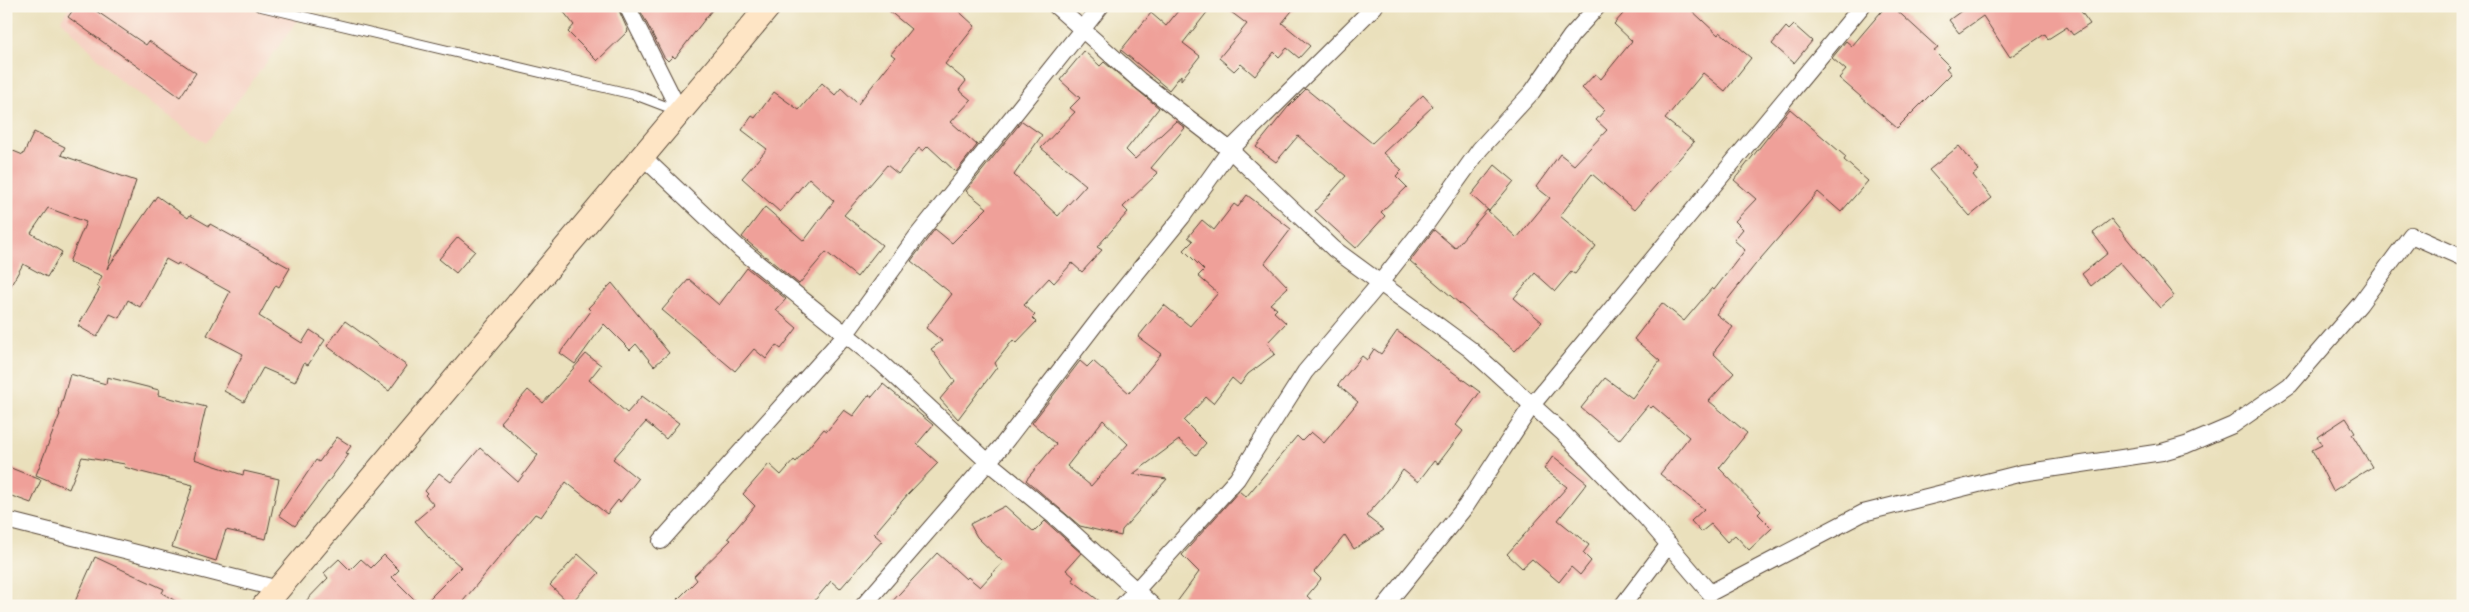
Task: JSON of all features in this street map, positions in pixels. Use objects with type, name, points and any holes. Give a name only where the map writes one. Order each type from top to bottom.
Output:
[{"type":"street","points":[[627,6],[680,112]]},
{"type":"street","points":[[6,520],[271,597],[769,6]]},
{"type":"street","points":[[1056,6],[1139,80],[1230,150],[1334,249],[1470,349],[1532,405],[1646,518],[1710,593],[1863,512],[2022,473],[2162,452],[2186,445],[2233,425],[2290,385],[2360,304],[2411,235],[2463,258]]},
{"type":"street","points":[[660,541],[845,335],[917,236],[1101,6]]},
{"type":"street","points":[[863,606],[988,462],[1182,217],[1230,150],[1375,6]]},
{"type":"street","points":[[1122,606],[1138,591],[1237,479],[1304,372],[1380,283],[1427,223],[1480,149],[1532,92],[1571,36],[1598,6]]},
{"type":"street","points":[[1385,606],[1466,506],[1532,405],[1862,6]]},
{"type":"street","points":[[642,156],[740,249],[880,362],[988,462],[1060,521],[1153,606]]},
{"type":"street","points":[[1622,606],[1669,544]]},
{"type":"lane","points":[[259,6],[636,95],[680,112]]},
{"type":"shaded area","points":[[70,6],[309,6],[206,143],[118,79],[61,20]]},
{"type":"building","points":[[76,6],[89,6],[146,45],[149,41],[196,73],[180,97],[68,17]]},
{"type":"building","points":[[559,6],[617,6],[628,31],[597,61],[568,32],[574,25]]},
{"type":"building","points":[[638,6],[715,6],[675,58],[673,56],[668,61],[664,57]]},
{"type":"building","points":[[883,6],[953,6],[975,26],[945,64],[966,81],[959,90],[971,100],[951,122],[977,145],[956,172],[928,146],[923,151],[919,148],[898,174],[887,165],[844,215],[882,245],[857,277],[826,252],[799,284],[742,237],[765,207],[804,241],[834,201],[809,178],[780,212],[742,178],[767,149],[742,130],[752,116],[755,118],[774,92],[799,110],[822,83],[835,95],[841,88],[858,104],[895,57],[891,54],[911,29]]},
{"type":"building","points":[[1182,6],[1212,6],[1183,43],[1200,56],[1181,80],[1181,75],[1169,90],[1121,50],[1151,13],[1166,26]]},
{"type":"building","points":[[1223,6],[1296,6],[1282,23],[1310,46],[1299,58],[1287,48],[1279,57],[1274,52],[1255,76],[1241,64],[1234,71],[1219,58],[1247,24]]},
{"type":"building","points":[[1630,6],[1687,6],[1718,35],[1720,32],[1751,58],[1725,91],[1703,73],[1665,119],[1694,142],[1634,210],[1592,174],[1560,216],[1596,246],[1575,274],[1571,272],[1555,291],[1535,273],[1514,298],[1542,322],[1515,351],[1410,261],[1434,230],[1455,248],[1487,210],[1517,238],[1550,198],[1536,187],[1560,154],[1574,165],[1607,130],[1596,120],[1605,110],[1582,88],[1595,74],[1601,79],[1632,41],[1614,24]]},
{"type":"building","points":[[1886,6],[1892,6],[1938,48],[1934,51],[1949,66],[1946,68],[1951,74],[1897,128],[1839,78],[1846,70],[1832,58],[1846,41],[1852,46]]},
{"type":"building","points":[[1968,6],[2077,6],[2090,24],[2073,35],[2067,27],[2048,39],[2045,34],[2010,57],[1983,16],[1959,33],[1949,20]]},
{"type":"building","points":[[1794,25],[1812,41],[1794,63],[1772,44],[1786,27],[1789,30]]},
{"type":"building","points":[[1084,51],[1100,66],[1104,62],[1159,108],[1126,150],[1135,159],[1176,121],[1185,128],[1151,168],[1158,173],[1123,207],[1128,212],[1097,247],[1102,250],[1082,272],[1072,263],[1054,283],[1049,278],[1024,305],[1035,315],[1032,318],[1036,322],[1016,343],[1013,340],[995,363],[997,367],[958,419],[940,399],[955,381],[931,349],[942,341],[926,328],[952,294],[911,261],[935,229],[952,243],[987,208],[966,191],[1022,121],[1042,135],[1014,175],[1058,216],[1086,185],[1041,148],[1075,112],[1070,108],[1080,98],[1060,80]]},
{"type":"building","points":[[1306,89],[1372,143],[1423,95],[1433,106],[1383,153],[1402,170],[1396,176],[1407,187],[1381,212],[1385,216],[1356,248],[1315,211],[1346,176],[1298,136],[1276,162],[1256,147],[1288,107]]},
{"type":"building","points":[[1790,109],[1846,157],[1844,160],[1868,181],[1841,212],[1818,192],[1755,265],[1716,314],[1733,327],[1713,353],[1734,373],[1709,401],[1747,433],[1719,468],[1761,511],[1758,514],[1772,528],[1749,550],[1735,535],[1727,542],[1711,524],[1701,532],[1691,521],[1704,509],[1660,474],[1689,437],[1653,406],[1651,408],[1648,405],[1619,440],[1581,408],[1605,378],[1632,398],[1660,361],[1634,339],[1662,303],[1684,321],[1712,288],[1714,290],[1745,250],[1734,240],[1743,229],[1735,221],[1756,199],[1734,180]]},
{"type":"building","points":[[34,132],[65,147],[61,155],[136,181],[107,269],[157,196],[188,218],[190,215],[209,226],[210,224],[290,268],[279,287],[276,285],[259,316],[302,343],[310,330],[325,340],[308,365],[304,363],[295,382],[263,368],[244,402],[224,391],[243,354],[207,335],[230,292],[178,263],[177,265],[166,259],[140,307],[128,300],[119,318],[110,314],[97,337],[78,326],[100,288],[97,286],[102,276],[69,262],[86,222],[48,208],[31,233],[62,252],[47,277],[23,264],[6,294],[6,148],[23,155]]},
{"type":"building","points":[[1959,146],[1979,170],[1973,175],[1992,198],[1970,216],[1929,170]]},
{"type":"building","points":[[1495,165],[1514,181],[1489,211],[1471,195]]},
{"type":"building","points":[[1247,195],[1291,229],[1265,263],[1288,287],[1270,304],[1277,309],[1274,312],[1286,323],[1267,343],[1275,354],[1248,374],[1240,385],[1232,378],[1213,403],[1206,397],[1184,421],[1206,443],[1196,455],[1179,440],[1133,474],[1167,479],[1122,530],[1121,536],[1080,526],[1026,480],[1056,444],[1032,423],[1080,361],[1087,367],[1093,361],[1129,393],[1161,354],[1138,337],[1164,305],[1190,326],[1218,293],[1198,276],[1204,270],[1184,250],[1193,241],[1188,237],[1202,220],[1214,230],[1234,204],[1238,207]],"holes":[[[1103,420],[1128,444],[1091,486],[1067,466]]]},
{"type":"building","points":[[2111,219],[2174,296],[2160,308],[2120,262],[2091,286],[2082,274],[2108,253],[2093,233]]},
{"type":"building","points":[[458,237],[475,251],[456,273],[439,259]]},
{"type":"building","points":[[747,268],[786,299],[776,310],[797,328],[781,349],[776,345],[766,359],[754,349],[735,371],[662,310],[689,279],[719,305]]},
{"type":"building","points":[[612,283],[669,353],[654,366],[636,344],[630,350],[604,324],[575,364],[560,353],[591,311],[588,308]]},
{"type":"building","points":[[345,321],[407,366],[389,391],[327,346]]},
{"type":"building","points":[[1397,331],[1480,392],[1456,425],[1463,431],[1438,464],[1434,461],[1418,482],[1403,470],[1366,516],[1384,530],[1354,549],[1345,535],[1314,572],[1321,579],[1307,596],[1318,606],[1174,606],[1199,572],[1182,555],[1239,491],[1246,497],[1297,436],[1302,441],[1311,432],[1324,443],[1358,402],[1338,385],[1362,356],[1367,360],[1374,349],[1381,354]]},
{"type":"building","points":[[586,354],[601,365],[589,380],[627,413],[642,396],[679,423],[666,439],[646,422],[613,459],[638,479],[620,502],[618,500],[607,514],[566,482],[541,517],[535,514],[459,606],[422,606],[461,567],[436,545],[415,521],[434,505],[425,495],[427,493],[425,491],[439,473],[451,482],[480,448],[518,482],[538,455],[500,422],[528,390],[543,403]]},
{"type":"building","points":[[70,374],[106,384],[107,377],[159,390],[158,395],[206,407],[194,459],[243,475],[244,471],[279,479],[266,539],[226,530],[216,561],[172,547],[193,485],[124,467],[125,464],[82,457],[69,489],[36,475],[60,414]]},
{"type":"building","points":[[883,384],[933,425],[917,444],[938,463],[908,494],[874,534],[882,541],[840,589],[831,581],[810,606],[671,606],[697,580],[694,576],[731,540],[728,538],[755,506],[743,494],[769,464],[781,475],[794,460],[796,462],[824,429],[827,431],[844,410],[853,416],[869,395],[872,397]]},
{"type":"building","points":[[2346,418],[2355,432],[2352,434],[2372,467],[2333,491],[2312,450],[2322,445],[2317,437]]},
{"type":"building","points":[[337,437],[351,446],[346,453],[349,454],[295,526],[279,515],[316,460],[319,462]]},
{"type":"building","points":[[1553,456],[1587,483],[1558,520],[1589,545],[1583,553],[1591,561],[1580,575],[1571,567],[1559,582],[1532,559],[1522,568],[1507,554],[1567,487],[1544,469]]},
{"type":"building","points":[[6,466],[41,480],[31,503],[6,494]]},
{"type":"building","points":[[1005,506],[1034,532],[1045,521],[1081,553],[1066,570],[1074,577],[1072,580],[1106,606],[888,606],[937,553],[966,579],[968,577],[980,587],[1003,562],[977,537],[970,524]]},
{"type":"building","points":[[578,554],[599,573],[570,604],[550,585]]},
{"type":"building","points":[[384,555],[399,570],[392,577],[421,606],[301,606],[328,578],[324,573],[339,559],[350,570],[361,559],[371,568]]},
{"type":"building","points":[[95,557],[164,589],[162,593],[184,606],[73,606]]}]
